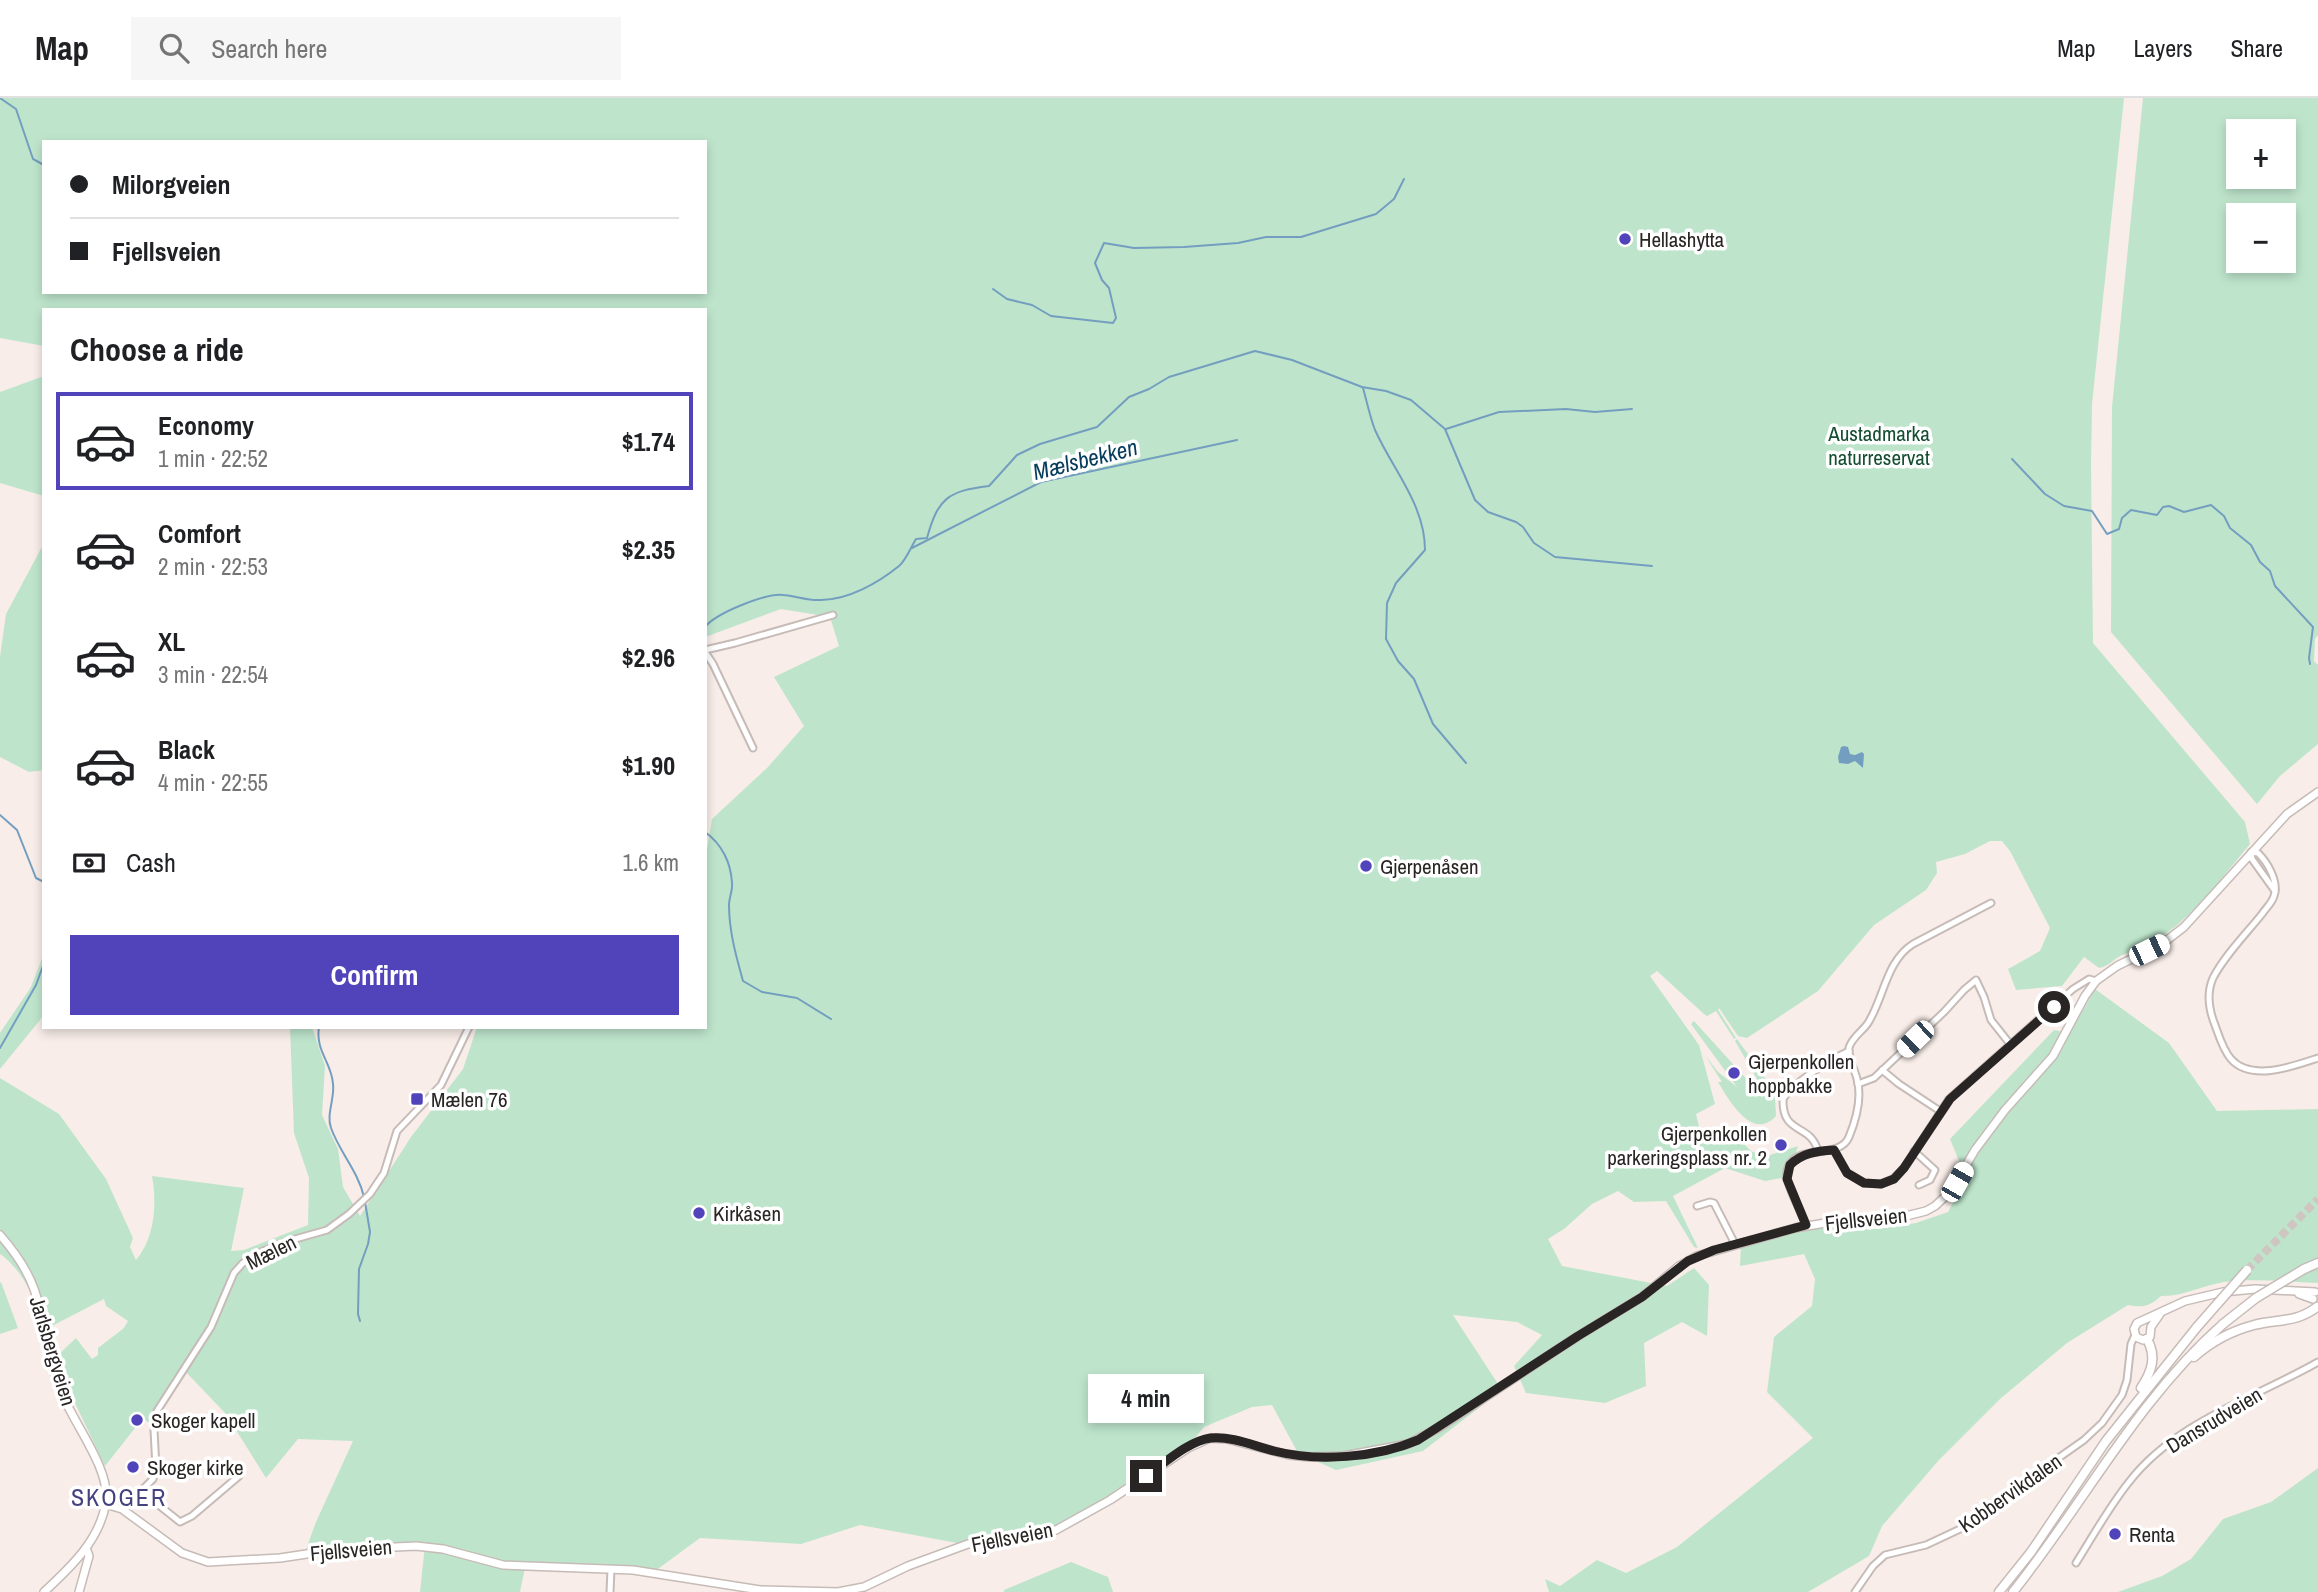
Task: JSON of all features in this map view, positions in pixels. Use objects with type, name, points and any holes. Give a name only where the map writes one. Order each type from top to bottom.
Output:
[{"type":"highway","points":[[2013,1592],[2040,1559],[2118,1445],[2189,1355],[2256,1297],[2318,1263]]},
{"type":"highway","points":[[2106,1441],[2197,1327],[2247,1270]]},
{"type":"highway","points":[[2155,1396],[2205,1348],[2227,1335],[2251,1326],[2300,1318],[2316,1299]]},
{"type":"highway","points":[[1998,1592],[2031,1552],[2150,1370],[2153,1354],[2141,1338]]},
{"type":"main road","name":"Fjellsveien","points":[[105,1504],[122,1509],[182,1553],[208,1562],[280,1558],[333,1550],[416,1546],[443,1549],[503,1564],[633,1570],[760,1590],[823,1592],[852,1590],[959,1547],[989,1540],[1034,1536],[1056,1530],[1100,1506],[1206,1439],[1227,1439],[1310,1457],[1344,1456],[1399,1447],[1440,1427],[1568,1342],[1642,1297],[1688,1261],[1705,1253],[1806,1225],[1856,1218],[1902,1217],[1926,1211],[1941,1202],[1951,1191],[1995,1122],[2053,1056],[2096,981],[2117,966],[2162,944],[2184,927],[2287,814],[2318,792]]},
{"type":"main road","name":"Jarlsbergveien","points":[[0,1235],[16,1254],[31,1280],[56,1379],[106,1487],[105,1504],[97,1531],[86,1548]]},
{"type":"main road","points":[[2160,1314],[2151,1327],[2151,1334],[2141,1338],[2135,1325],[2185,1301],[2223,1292],[2255,1289],[2295,1293],[2316,1299]]},
{"type":"main road","points":[[2144,1321],[2151,1327]]},
{"type":"main road","points":[[44,1592],[86,1548],[89,1556],[79,1592]]},
{"type":"street","points":[[707,650],[833,615]]},
{"type":"street","points":[[707,654],[753,747]]},
{"type":"street","points":[[2251,852],[2252,859],[2275,891],[2273,898],[2212,981],[2208,1009],[2226,1051],[2233,1061],[2243,1067],[2256,1070],[2274,1069],[2318,1058]]},
{"type":"street","points":[[1818,1151],[1811,1136],[1791,1125],[1783,1099],[1816,1071],[1849,1051],[1853,1041],[1872,1016],[1902,953],[1919,941],[1991,903]]},
{"type":"street","points":[[1834,1150],[1850,1176],[1869,1184],[1881,1184],[1894,1179],[1950,1099],[2079,984],[2089,979],[2096,981]]},
{"type":"street","points":[[1858,1084],[1874,1078],[1976,980],[1991,1020],[2010,1044]]},
{"type":"street","name":"Mælen","points":[[122,1509],[130,1498],[153,1479],[156,1468],[154,1430],[158,1411],[211,1327],[234,1273],[243,1263],[261,1252],[327,1230],[370,1194],[384,1173],[397,1130],[441,1085],[468,1029]]},
{"type":"street","points":[[1806,1225],[1787,1173],[1792,1162],[1804,1155],[1834,1150],[1845,1144],[1859,1097],[1849,1051]]},
{"type":"street","points":[[1882,1070],[1940,1111]]},
{"type":"street","points":[[1914,1151],[1935,1170],[1930,1180],[1919,1185]]},
{"type":"street","points":[[1697,1206],[1707,1202],[1714,1203],[1735,1244]]},
{"type":"street","name":"Kobbervikdalen","points":[[1855,1592],[1873,1566],[1885,1555],[1920,1548],[1973,1523],[2039,1471],[2077,1447],[2102,1423],[2119,1401],[2127,1380],[2131,1344],[2141,1338]]},
{"type":"street","name":"Dansrudveien","points":[[2076,1563],[2130,1481],[2155,1455],[2208,1419],[2318,1362]]},
{"type":"street","points":[[141,1491],[180,1522],[239,1476]]},
{"type":"street","points":[[610,1592],[611,1569]]},
{"type":"green space","name":"Austadmarka naturreservat","points":[[0,98],[2124,98],[2092,404],[2093,643],[2245,822],[2250,844],[2209,894],[2161,937],[2099,968],[2084,957],[2062,986],[2016,990],[2008,969],[2040,951],[2050,928],[2010,851],[2002,841],[1990,841],[1965,854],[1936,862],[1937,873],[1926,890],[1874,925],[1818,991],[1747,1038],[1738,1036],[1719,1008],[1736,1038],[1734,1039],[1716,1011],[1707,1016],[1657,971],[1650,976],[1699,1045],[1715,1104],[1696,1114],[1703,1143],[1734,1134],[1751,1151],[1764,1157],[1798,1146],[1796,1153],[1787,1163],[1782,1178],[1765,1181],[1725,1168],[1673,1196],[1698,1248],[1694,1247],[1666,1201],[1634,1202],[1618,1191],[1592,1204],[1564,1229],[1548,1239],[1562,1266],[1667,1286],[1694,1268],[1709,1285],[1707,1336],[1682,1322],[1644,1343],[1646,1386],[1605,1403],[1526,1393],[1514,1366],[1542,1335],[1517,1322],[1453,1315],[1502,1390],[1423,1451],[1336,1470],[1298,1453],[1272,1405],[1252,1407],[1204,1427],[1185,1450],[1060,1528],[968,1545],[860,1525],[801,1544],[700,1538],[651,1574],[525,1568],[520,1592],[420,1592],[425,1545],[305,1552],[353,1441],[298,1439],[266,1478],[226,1414],[184,1370],[160,1404],[154,1427],[143,1418],[105,1466],[73,1399],[58,1355],[76,1338],[92,1359],[98,1355],[98,1348],[124,1328],[128,1321],[106,1306],[104,1299],[50,1327],[38,1314],[23,1279],[0,1254],[0,1078],[59,1114],[106,1179],[133,1238],[130,1247],[136,1260],[151,1231],[154,1197],[152,1176],[244,1188],[231,1251],[244,1250],[308,1225],[309,1178],[294,1133],[290,1029],[313,1029],[325,1066],[322,1115],[338,1149],[343,1187],[360,1216],[411,1137],[463,1069],[476,1029],[707,1029],[707,850],[712,819],[768,767],[804,726],[774,677],[839,646],[830,617],[781,609],[707,636],[707,308],[42,308],[42,346],[0,338]]},
{"type":"green space","points":[[2143,98],[2318,98],[2318,635],[2315,639],[2314,661],[2318,665],[2318,744],[2280,776],[2257,804],[2111,632],[2112,407]]},
{"type":"green space","points":[[42,377],[42,495],[0,483],[0,392]]},
{"type":"green space","points":[[42,547],[42,770],[29,772],[0,757],[0,657],[6,614]]},
{"type":"green space","points":[[42,958],[42,1017],[0,1069],[0,1033],[31,987]]},
{"type":"green space","points":[[2095,989],[2169,1043],[2217,1111],[2318,1109],[2318,1283],[2259,1280],[2224,1282],[2177,1295],[2161,1296],[2146,1305],[2128,1305],[2067,1343],[2000,1399],[1939,1460],[1882,1526],[1869,1556],[1808,1592],[1549,1592],[1545,1579],[1560,1586],[1597,1560],[1626,1573],[1677,1547],[1813,1438],[1767,1392],[1774,1337],[1812,1306],[1815,1279],[1804,1254],[1740,1266],[1741,1245],[1805,1229],[1875,1229],[1916,1223],[1948,1212],[1966,1178],[1950,1139],[2054,1030],[2070,1033]]},
{"type":"green space","name":"Gjerpenkollen hoppbakke","points":[[1694,1021],[1751,1084],[1757,1079],[1735,1041],[1737,1039],[1775,1096],[1776,1116],[1767,1123],[1758,1124],[1742,1116],[1735,1108],[1705,1055],[1718,1072],[1737,1087],[1691,1024]]},
{"type":"green space","points":[[0,1283],[18,1328],[0,1334]]},
{"type":"green space","points":[[2318,1468],[2318,1592],[2118,1592],[2162,1576],[2191,1559],[2223,1519],[2271,1502]]},
{"type":"green space","points":[[1071,1562],[1108,1577],[1113,1592],[1004,1592],[1004,1590]]},
{"type":"water","points":[[1841,747],[1848,747],[1850,754],[1864,754],[1863,768],[1855,761],[1848,764],[1839,763],[1838,757]]},
{"type":"waterway","points":[[0,98],[16,109],[33,159],[42,164]]},
{"type":"waterway","points":[[993,289],[1007,299],[1032,305],[1051,316],[1113,323],[1116,318],[1109,288],[1102,280],[1095,263],[1104,243],[1134,248],[1184,247],[1238,243],[1266,237],[1301,237],[1376,214],[1394,199],[1404,179]]},
{"type":"waterway","points":[[707,625],[730,610],[765,597],[783,595],[811,600],[831,599],[862,589],[899,566],[916,539],[927,538],[936,514],[947,499],[954,494],[989,486],[1017,455],[1040,444],[1097,427],[1129,397],[1169,377],[1255,351],[1292,360],[1362,387],[1386,391],[1411,400],[1445,429],[1475,500],[1488,512],[1516,522],[1534,543],[1555,557],[1652,566]]},
{"type":"waterway","points":[[1363,388],[1375,430],[1407,488],[1424,534],[1425,550],[1396,583],[1387,603],[1386,639],[1398,661],[1414,679],[1433,724],[1466,763]]},
{"type":"waterway","points":[[1446,429],[1499,412],[1566,409],[1595,412],[1632,409]]},
{"type":"waterway","name":"Mælsbekken","points":[[912,548],[1041,482],[1237,440]]},
{"type":"waterway","points":[[2012,459],[2045,494],[2064,506],[2092,511],[2107,534],[2119,529],[2122,518],[2131,510],[2157,515],[2163,507],[2169,506],[2184,512],[2211,505],[2224,516],[2230,528],[2251,545],[2260,562],[2270,571],[2275,586],[2313,627],[2310,664]]},
{"type":"waterway","points":[[0,815],[17,830],[36,878],[42,881]]},
{"type":"waterway","points":[[707,834],[721,848],[730,868],[730,924],[743,981],[762,992],[797,998],[831,1019]]},
{"type":"waterway","points":[[0,1048],[36,985],[42,968]]},
{"type":"waterway","points":[[319,1029],[319,1043],[333,1084],[329,1118],[331,1128],[358,1179],[364,1197]]},
{"type":"waterway","points":[[360,1321],[359,1269],[370,1232],[365,1202]]},
{"type":"tunnel","points":[[2247,1270],[2318,1199]]},
{"type":"place","name":"Hellashytta","points":[[1625,239]]},
{"type":"place","name":"Gjerpenåsen","points":[[1366,866]]},
{"type":"place","name":"Gjerpenkollen hoppbakke","points":[[1734,1073]]},
{"type":"place","name":"Mælen 76","points":[[417,1099]]},
{"type":"place","name":"Gjerpenkollen parkeringsplass nr. 2","points":[[1781,1145]]},
{"type":"place","name":"Kirkåsen","points":[[699,1213]]},
{"type":"place","name":"Skoger kapell","points":[[137,1420]]},
{"type":"place","name":"Skoger kirke","points":[[133,1467]]},
{"type":"place","name":"Renta","points":[[2115,1534]]},
{"type":"district","name":"SKOGER","points":[[119,1497]]},
{"type":"route","points":[[1146,1476],[1188,1448],[1210,1438],[1227,1439],[1289,1455],[1320,1458],[1389,1449],[1418,1440],[1642,1297],[1688,1261],[1714,1250],[1806,1225],[1787,1179],[1790,1165],[1798,1158],[1810,1153],[1834,1150],[1847,1173],[1864,1183],[1881,1184],[1894,1179],[1950,1099],[2054,1007]]}]
